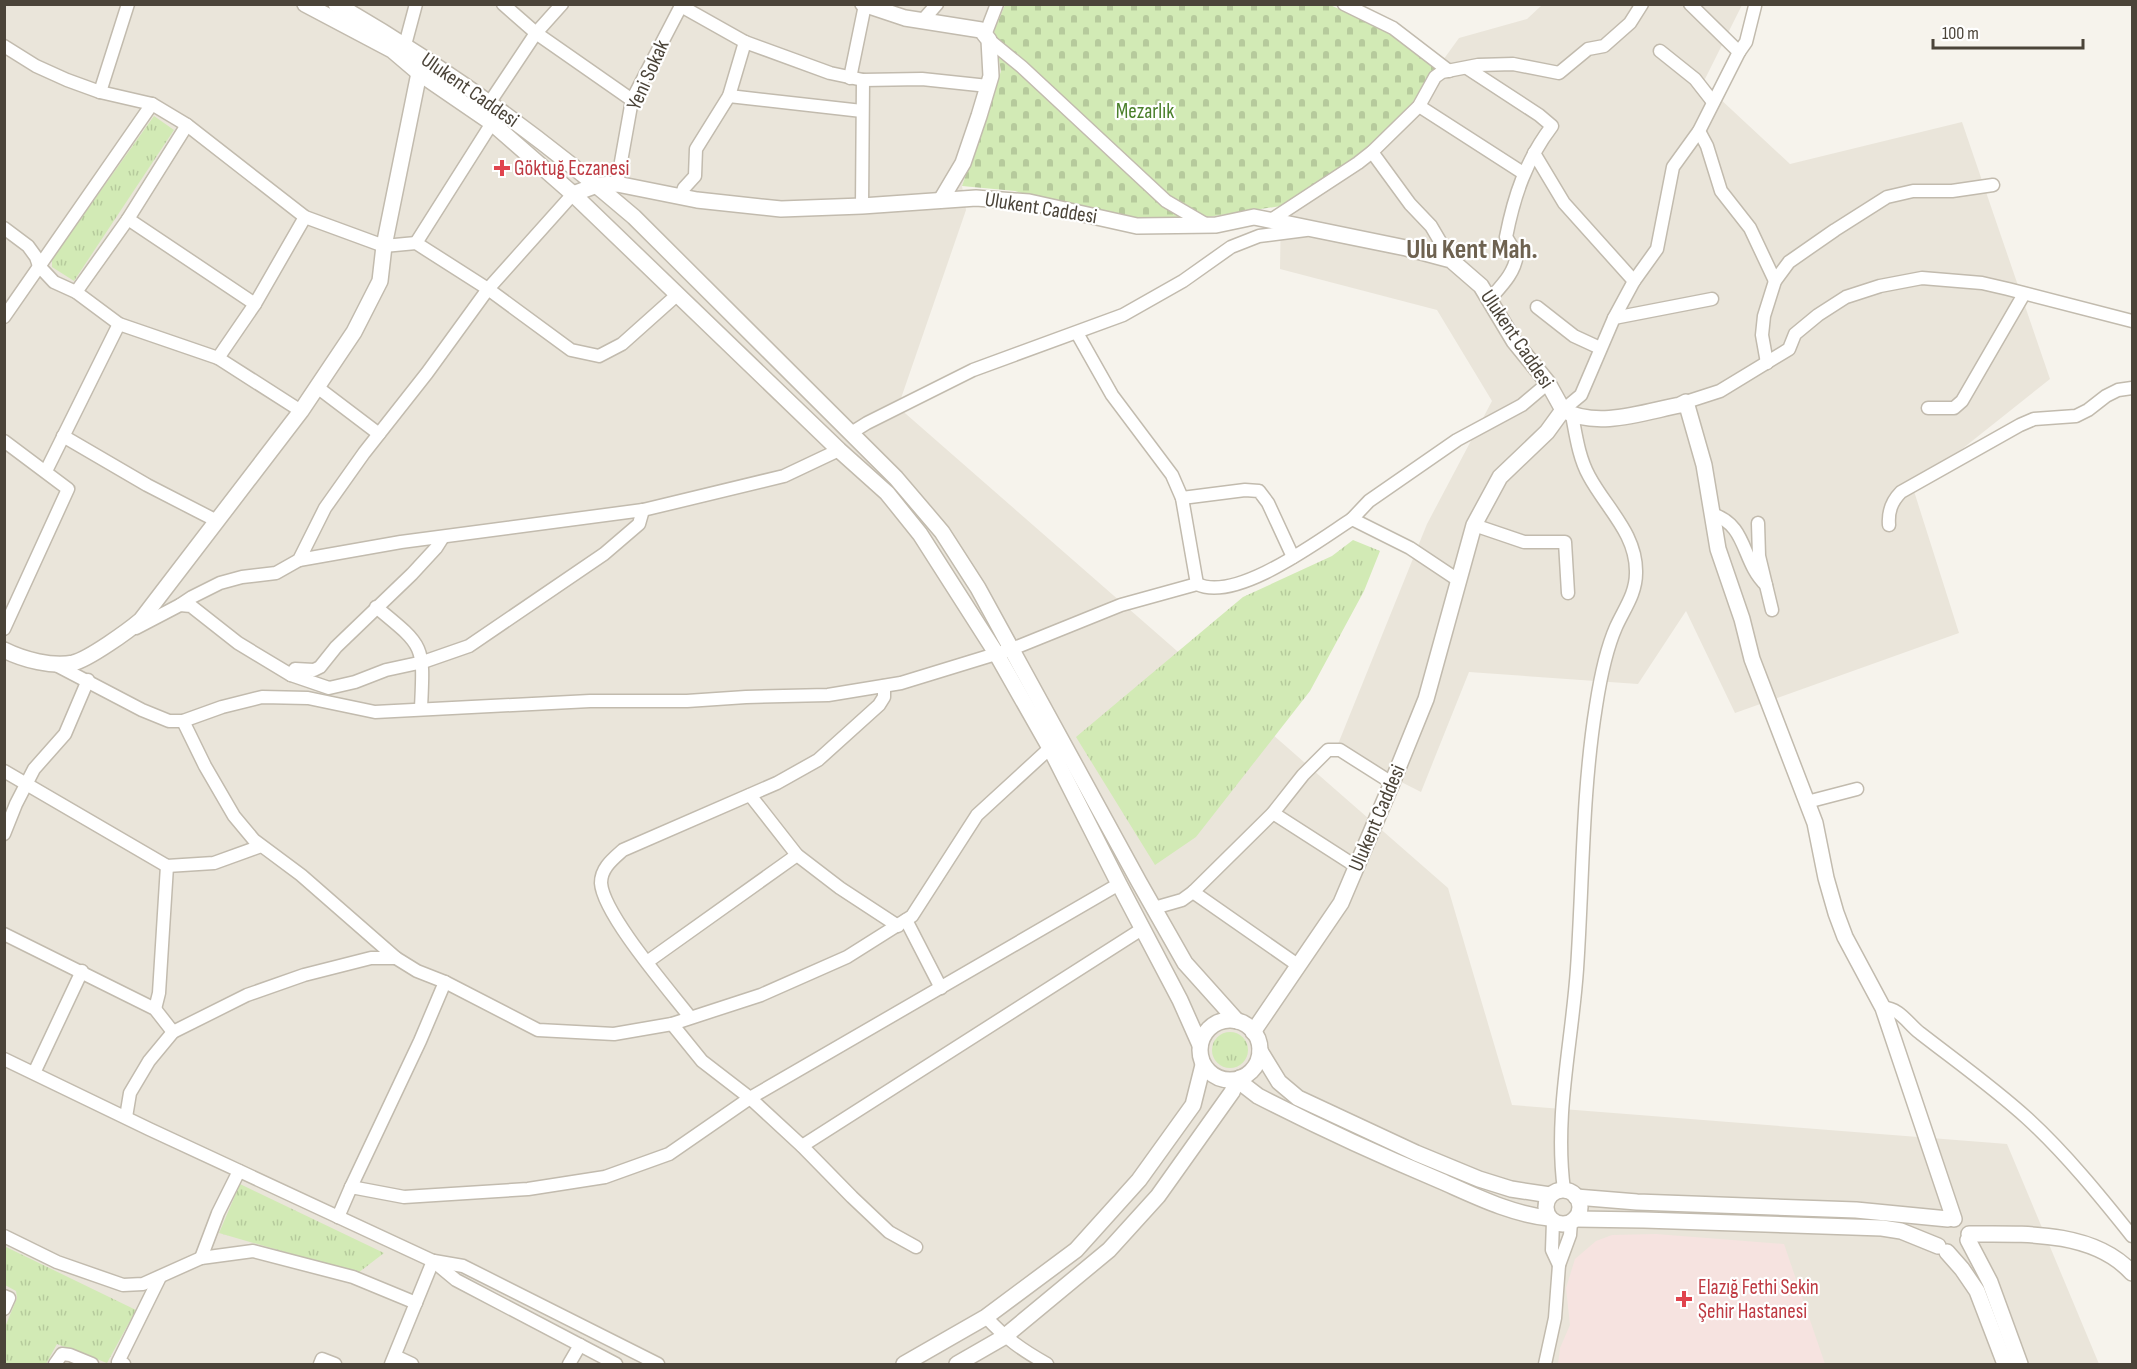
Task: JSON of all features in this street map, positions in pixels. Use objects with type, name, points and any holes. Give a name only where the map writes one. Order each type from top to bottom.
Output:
[{"type":"street","points":[[100,92],[128,4]]},
{"type":"street","points":[[306,4],[392,51],[418,73],[492,123],[573,194],[887,493],[920,534],[996,653],[1050,748],[1180,1000],[1200,1045]]},
{"type":"street","name":"Ulukent Caddesi","points":[[336,4],[405,45],[490,102],[597,185]]},
{"type":"street","points":[[405,45],[416,4]]},
{"type":"street","points":[[503,4],[536,33],[632,100]]},
{"type":"street","points":[[490,102],[536,33],[562,4]]},
{"type":"street","points":[[924,20],[937,4]]},
{"type":"street","points":[[942,200],[963,164],[991,76],[987,38],[997,4]]},
{"type":"street","points":[[1344,4],[1393,28],[1449,71]]},
{"type":"street","points":[[1271,220],[1372,152],[1419,106],[1435,77],[1442,72],[1513,64],[1559,74],[1588,49],[1604,46],[1630,23],[1642,4]]},
{"type":"street","points":[[1690,4],[1739,52]]},
{"type":"street","points":[[681,5],[745,42],[830,73],[864,80],[922,79],[988,86]]},
{"type":"street","name":"Yeni Sokak","points":[[617,184],[632,100],[681,5]]},
{"type":"street","points":[[850,78],[864,5],[905,18],[981,30],[987,38],[1022,67],[1166,201],[1208,225]]},
{"type":"street","points":[[1567,413],[1581,395],[1614,318],[1634,282],[1657,249],[1673,167],[1699,131],[1746,42],[1755,6]]},
{"type":"street","points":[[681,197],[684,188],[695,176],[696,149],[729,96],[745,42]]},
{"type":"street","points":[[4,46],[36,66],[100,92],[152,104],[187,125],[304,217],[384,246],[416,243],[488,289],[570,350],[599,356],[622,344],[678,294]]},
{"type":"street","points":[[1660,51],[1695,79],[1713,102]]},
{"type":"street","points":[[1467,68],[1552,126],[1523,173],[1506,237],[1517,255],[1515,266],[1508,279],[1489,300]]},
{"type":"street","points":[[127,632],[141,620],[301,411],[354,332],[380,281],[384,246],[418,73]]},
{"type":"street","points":[[862,206],[864,80]]},
{"type":"street","points":[[729,96],[862,111]]},
{"type":"street","points":[[4,317],[152,104]]},
{"type":"street","points":[[1419,106],[1523,173]]},
{"type":"street","points":[[416,243],[492,123]]},
{"type":"street","points":[[76,292],[128,219],[187,125]]},
{"type":"street","points":[[1699,131],[1707,146],[1721,191],[1750,228],[1775,281]]},
{"type":"street","points":[[1372,152],[1410,204],[1431,226],[1451,260]]},
{"type":"street","points":[[1534,153],[1564,204],[1634,282]]},
{"type":"street","name":"Ulukent Caddesi","points":[[573,194],[597,185],[617,184],[681,197],[781,208],[862,206],[976,198],[1029,202],[1137,226],[1208,225],[1254,217],[1451,260],[1481,286],[1514,342],[1548,383],[1567,413],[1500,477],[1474,525],[1426,699],[1357,867],[1341,903],[1253,1032]]},
{"type":"street","points":[[597,185],[634,217],[896,478],[942,532],[978,588],[1185,963],[1237,1021]]},
{"type":"street","points":[[1767,363],[1762,335],[1764,316],[1775,281],[1789,262],[1887,197],[1913,191],[1952,191],[1993,185]]},
{"type":"street","points":[[299,560],[325,508],[379,434],[428,373],[488,289],[573,194]]},
{"type":"street","points":[[218,358],[255,304],[304,217]]},
{"type":"street","points":[[128,219],[255,304]]},
{"type":"street","points":[[4,228],[28,246],[39,266],[54,282],[76,292],[119,324],[218,358],[301,411]]},
{"type":"street","points":[[851,433],[973,370],[1123,315],[1183,280],[1231,247],[1259,237],[1313,229]]},
{"type":"street","points":[[1567,413],[1596,419],[1631,415],[1720,391],[1789,349],[1795,334],[1818,315],[1846,297],[1880,286],[1922,278],[1982,283],[2133,321]]},
{"type":"street","points":[[1928,408],[1954,408],[1962,401],[2024,294]]},
{"type":"street","points":[[1614,318],[1712,299]]},
{"type":"street","points":[[1537,307],[1574,336],[1600,348]]},
{"type":"street","points":[[46,471],[119,324]]},
{"type":"street","points":[[1077,333],[1112,395],[1172,475],[1182,498],[1197,584]]},
{"type":"street","points":[[4,650],[56,664],[142,710],[169,721],[183,721],[222,707],[262,697],[308,698],[375,712],[590,701],[687,701],[828,695],[884,686],[901,683],[1012,649],[1121,605],[1197,584],[1208,589],[1234,584],[1276,567],[1352,519],[1369,501],[1457,440],[1522,405],[1548,383]]},
{"type":"street","points":[[317,387],[379,434]]},
{"type":"street","points":[[1888,525],[1888,513],[1895,498],[1901,492],[2020,425],[2034,419],[2076,416],[2118,390],[2133,388]]},
{"type":"street","points":[[1686,402],[1704,465],[1718,549],[1742,619],[1752,659],[1815,823],[1826,878],[1845,937],[1883,1008],[1951,1219]]},
{"type":"street","points":[[1545,1365],[1558,1298],[1559,1265],[1580,1206],[1563,1194],[1560,1162],[1562,1097],[1576,971],[1587,779],[1596,707],[1606,655],[1616,627],[1631,600],[1636,573],[1631,542],[1588,476],[1567,413]]},
{"type":"street","points":[[63,436],[147,485],[217,521]]},
{"type":"street","points":[[4,441],[68,489],[4,629]]},
{"type":"street","points":[[56,664],[76,662],[220,583],[242,577],[276,573],[299,560],[401,542],[643,510],[784,476],[840,450]]},
{"type":"street","points":[[1182,498],[1245,490],[1259,491],[1268,503],[1293,557]]},
{"type":"street","points":[[180,605],[191,606],[237,643],[291,675],[329,688],[355,682],[386,670],[423,662],[469,646],[604,554],[639,524],[643,510]]},
{"type":"street","points":[[1712,514],[1729,522],[1737,531],[1753,569],[1766,585]]},
{"type":"street","points":[[1352,519],[1410,548],[1458,580]]},
{"type":"street","points":[[1758,523],[1759,556],[1773,610]]},
{"type":"street","points":[[1474,525],[1524,542],[1565,542],[1568,593]]},
{"type":"street","points":[[291,675],[296,669],[314,670],[320,667],[336,647],[420,565],[443,537]]},
{"type":"street","points":[[376,607],[414,640],[420,650],[423,662],[421,708]]},
{"type":"street","points":[[4,834],[34,769],[65,734],[88,680]]},
{"type":"street","points":[[690,1017],[647,962],[606,902],[601,883],[604,868],[623,850],[750,795],[818,760],[879,705],[884,697],[884,686]]},
{"type":"street","points":[[183,721],[205,766],[234,816],[254,840],[302,875],[396,958],[417,971],[445,982],[538,1030],[614,1034],[672,1024],[761,995],[847,957],[902,923],[912,916],[977,815],[1050,748]]},
{"type":"street","points":[[1154,909],[1182,900],[1193,892],[1273,813],[1328,750],[1340,750],[1392,783]]},
{"type":"street","points":[[4,771],[167,866],[214,862],[261,846]]},
{"type":"street","points":[[1807,801],[1857,789]]},
{"type":"street","points":[[750,795],[797,855],[840,888],[902,923],[941,988]]},
{"type":"street","points":[[1273,813],[1357,867]]},
{"type":"street","points":[[647,962],[797,855]]},
{"type":"street","points":[[155,1009],[159,993],[167,866]]},
{"type":"street","points":[[351,1187],[404,1197],[528,1189],[605,1177],[669,1154],[750,1098],[1119,884]]},
{"type":"street","points":[[1193,892],[1299,966]]},
{"type":"street","points":[[802,1146],[1142,929]]},
{"type":"street","points":[[4,933],[155,1009],[173,1032]]},
{"type":"street","points":[[126,1117],[130,1093],[149,1061],[173,1032],[247,995],[304,975],[371,958],[396,958]]},
{"type":"street","points":[[34,1073],[82,971]]},
{"type":"street","points":[[338,1217],[445,982]]},
{"type":"street","points":[[1883,1008],[1897,1012],[1915,1030],[2029,1121],[2066,1159],[2133,1236]]},
{"type":"street","points":[[904,1365],[986,1317],[1076,1250],[1139,1180],[1193,1105],[1203,1065],[1200,1055],[1203,1036],[1209,1028],[1227,1020],[1246,1025],[1253,1032],[1260,1051],[1279,1082],[1304,1101],[1416,1153],[1510,1189],[1637,1202],[1856,1210],[1951,1219],[1964,1224],[1990,1282],[2020,1365]]},
{"type":"street","points":[[672,1024],[702,1060],[750,1098],[889,1232],[916,1247]]},
{"type":"street","points":[[1203,1065],[1218,1078],[1238,1079],[1253,1069],[1260,1051]]},
{"type":"street","points":[[4,1059],[433,1261],[456,1280],[616,1365]]},
{"type":"street","points":[[1238,1079],[1258,1096],[1412,1169],[1501,1206],[1562,1225],[1573,1221],[1644,1220],[1882,1228],[1901,1232],[1952,1253],[1963,1249],[1968,1237]]},
{"type":"street","points":[[957,1365],[1004,1337],[1109,1250],[1158,1196],[1232,1092],[1238,1079]]},
{"type":"street","points":[[201,1258],[218,1213],[239,1171]]},
{"type":"street","points":[[1559,1265],[1552,1250],[1551,1220],[1545,1209],[1563,1194]]},
{"type":"street","points":[[1951,1219],[1939,1225],[1935,1235],[1942,1249],[1962,1269],[1977,1291],[2005,1365]]},
{"type":"street","points":[[1968,1237],[2026,1235],[2070,1240],[2100,1250],[2133,1273]]},
{"type":"street","points":[[4,1236],[57,1262],[123,1285],[143,1284],[201,1258],[253,1251],[353,1277],[416,1304]]},
{"type":"street","points":[[412,1365],[393,1360],[433,1261]]},
{"type":"street","points":[[433,1261],[463,1266],[658,1365]]},
{"type":"street","points":[[124,1365],[118,1362],[160,1277]]},
{"type":"street","points":[[4,1296],[9,1298],[4,1309]]},
{"type":"street","points":[[986,1317],[1004,1337],[1047,1365]]},
{"type":"street","points":[[569,1365],[580,1345]]},
{"type":"street","points":[[55,1365],[62,1354],[70,1355],[92,1365]]},
{"type":"street","points":[[320,1365],[322,1359],[335,1365]]},
{"type":"shaded area","points":[[5,4],[1005,5],[994,31],[1001,71],[962,186],[966,210],[898,407],[1448,888],[1512,1105],[2007,1144],[2099,1364],[5,1364]]},
{"type":"shaded area","points":[[1542,5],[1742,5],[1703,83],[1790,164],[1962,122],[2050,379],[1913,488],[1959,633],[1735,713],[1686,611],[1638,684],[1469,672],[1421,792],[1336,749],[1427,524],[1492,401],[1437,310],[1280,269],[1281,206],[1346,167],[1407,110],[1459,38],[1527,19]]},
{"type":"shaded area","name":"Elazığ Fethi Sekin Şehir Hastanesi","points":[[1656,1234],[1784,1244],[1825,1364],[1558,1364],[1560,1348],[1570,1325],[1566,1288],[1575,1259],[1596,1241],[1612,1235]]},
{"type":"green space","name":"Mezarlık","points":[[1005,5],[1330,5],[1394,33],[1439,65],[1407,110],[1346,167],[1281,206],[1208,217],[1146,219],[1061,206],[1015,191],[962,186],[1001,71],[994,31]]},
{"type":"green space","points":[[154,116],[174,130],[74,281],[52,267],[52,259]]},
{"type":"green space","points":[[1353,540],[1380,551],[1364,591],[1310,691],[1196,837],[1155,865],[1076,737],[1243,597],[1332,556]]},
{"type":"green space","points":[[1230,1032],[1242,1038],[1248,1050],[1242,1062],[1230,1068],[1218,1062],[1212,1050],[1218,1038]]},
{"type":"green space","points":[[240,1184],[384,1253],[358,1273],[219,1233]]},
{"type":"green space","points":[[4,1246],[136,1310],[107,1363],[57,1344],[46,1364],[5,1364],[5,1327],[17,1298],[16,1291],[5,1285]]},
{"type":"place","name":"Göktuğ Eczanesi","points":[[502,168]]},
{"type":"place","name":"Elazığ Fethi Sekin Şehir Hastanesi","points":[[1684,1299]]},
{"type":"district","name":"Ulu Kent Mah.","points":[[1472,250]]}]
